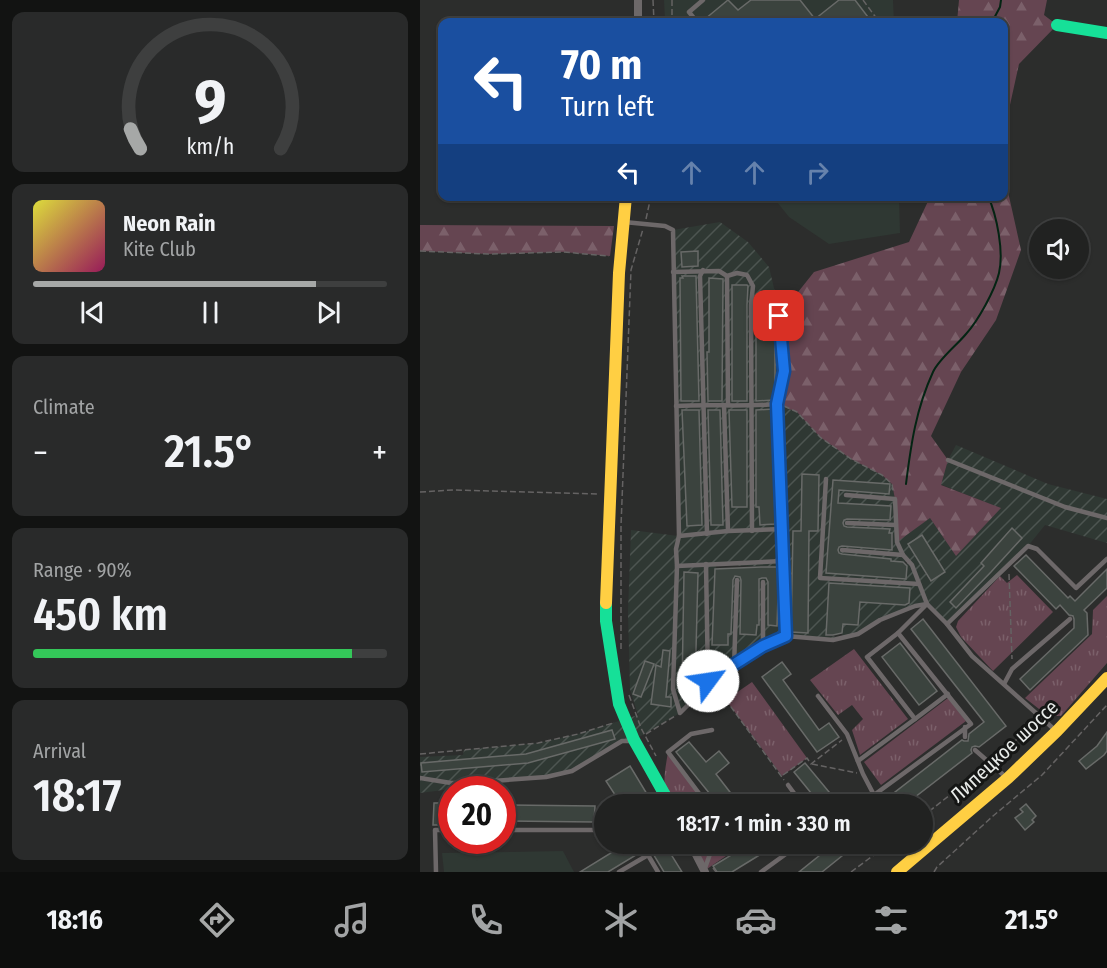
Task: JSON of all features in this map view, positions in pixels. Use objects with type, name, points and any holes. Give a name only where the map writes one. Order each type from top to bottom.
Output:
[{"type":"street","points":[[638,0],[638,18]]},
{"type":"street","points":[[1057,25],[1107,33]]},
{"type":"street","points":[[626,201],[618,307],[606,621],[619,704],[639,738],[665,794]]},
{"type":"street","name":"Липецкое шоссе","points":[[933,837],[1008,778],[1107,678]]},
{"type":"street","points":[[696,854],[704,871]]},
{"type":"street","name":"Липецкое шоссе","points":[[902,871],[916,854]]},
{"type":"lane","points":[[693,18],[688,12],[703,0]]},
{"type":"lane","points":[[624,222],[665,226],[673,230],[679,536],[676,549],[673,689],[680,713],[701,692],[708,681],[763,646],[786,636],[833,640],[858,634],[880,620],[915,606],[927,604]]},
{"type":"lane","points":[[703,270],[700,276],[707,534]]},
{"type":"lane","points":[[673,272],[719,271],[727,276],[737,273],[747,275],[753,286],[751,305],[752,531]]},
{"type":"lane","points":[[727,276],[728,531]]},
{"type":"lane","points":[[779,316],[784,371],[777,404],[786,636]]},
{"type":"lane","points":[[676,406],[777,404]]},
{"type":"lane","points":[[948,460],[1065,507],[1107,518]]},
{"type":"lane","points":[[826,479],[820,578],[919,584]]},
{"type":"lane","points":[[846,495],[895,499],[897,542],[903,555],[912,564],[927,604],[947,624],[972,657],[1057,731]]},
{"type":"lane","points":[[847,523],[896,525]]},
{"type":"lane","points":[[679,536],[782,529]]},
{"type":"lane","points":[[947,624],[1028,546],[1037,549],[1076,588],[1107,559]]},
{"type":"lane","points":[[842,550],[903,555]]},
{"type":"lane","points":[[676,566],[783,561]]},
{"type":"lane","points":[[706,564],[708,681]]},
{"type":"lane","points":[[734,666],[737,580]]},
{"type":"lane","points":[[763,582],[763,646]]},
{"type":"lane","points":[[915,719],[867,657],[898,633],[927,604]]},
{"type":"lane","points":[[1004,684],[1012,669],[1070,619]]},
{"type":"lane","points":[[875,794],[970,723],[898,633]]},
{"type":"lane","points":[[858,761],[948,694]]},
{"type":"lane","points":[[818,696],[848,736],[873,794]]},
{"type":"lane","points":[[965,727],[965,737]]},
{"type":"lane","points":[[699,794],[668,753],[690,734],[712,730]]},
{"type":"lane","points":[[420,778],[466,783],[546,777],[572,771],[622,741],[639,738]]},
{"type":"lane","points":[[975,750],[1008,778]]},
{"type":"lane","points":[[789,785],[795,794]]},
{"type":"lane","points":[[436,872],[435,830],[438,830]]},
{"type":"lane","points":[[516,830],[594,830]]},
{"type":"lane","points":[[704,871],[710,854]]},
{"type":"lane","points":[[761,872],[786,854]]},
{"type":"lane","points":[[620,872],[648,855],[658,872]]},
{"type":"path","points":[[653,0],[654,18]]},
{"type":"path","points":[[672,0],[672,18]]},
{"type":"path","points":[[862,0],[876,18]]},
{"type":"path","points":[[621,656],[621,526],[631,270],[650,201]]},
{"type":"path","points":[[420,251],[488,254],[562,252],[610,256]]},
{"type":"path","points":[[777,404],[797,412],[820,437],[851,459],[882,475],[892,484],[895,499]]},
{"type":"path","points":[[420,492],[453,490],[599,494]]},
{"type":"path","points":[[1009,564],[1012,669]]},
{"type":"path","points":[[708,681],[726,700],[789,785]]},
{"type":"path","points":[[628,694],[639,738],[655,755]]},
{"type":"path","points":[[934,872],[986,822],[1042,775],[1107,705]]},
{"type":"path","points":[[639,738],[680,713]]},
{"type":"path","points":[[933,809],[990,763],[1041,717]]},
{"type":"path","points":[[420,754],[538,743],[613,723]]},
{"type":"path","points":[[811,764],[848,736]]},
{"type":"path","points":[[782,776],[807,758],[811,764],[863,774]]},
{"type":"path","points":[[851,872],[875,854]]},
{"type":"shaded area","points":[[664,0],[893,0],[894,18],[665,18]]},
{"type":"shaded area","points":[[776,201],[899,201],[900,233],[829,244],[789,217]]},
{"type":"shaded area","points":[[720,222],[748,242],[769,267],[777,301],[784,371],[777,404],[797,412],[820,437],[851,459],[882,475],[892,484],[895,499],[930,518],[956,555],[1000,508],[940,484],[956,445],[1048,484],[1107,499],[1107,543],[1045,525],[1028,546],[947,624],[927,604],[880,620],[858,634],[833,640],[786,636],[763,646],[708,681],[680,713],[634,740],[622,741],[572,771],[546,777],[516,779],[516,776],[438,776],[438,791],[420,793],[420,757],[463,755],[464,750],[538,743],[578,734],[638,715],[630,689],[628,612],[631,530],[678,536],[673,230]],"holes":[[[803,474],[819,475],[817,531],[809,531],[808,632],[792,632],[793,532],[801,531]],[[833,480],[889,484],[889,494],[839,490],[838,503],[891,507],[890,521],[839,518],[838,530],[893,534],[892,549],[838,546],[837,557],[907,562],[906,579],[826,573]],[[1012,529],[1022,538],[991,572],[981,562]],[[922,535],[944,572],[930,581],[908,544]],[[716,565],[780,567],[777,625],[768,625],[770,575],[759,574],[756,635],[740,634],[742,575],[731,574],[728,645],[712,645]],[[684,573],[698,573],[695,688],[682,687]],[[829,583],[910,588],[909,605],[859,602],[858,625],[851,625],[852,602],[844,602],[842,637],[826,636]]]},
{"type":"shaded area","points":[[563,851],[574,872],[444,872],[442,854],[516,854],[516,852]]},
{"type":"green space","points":[[959,0],[1047,0],[1044,15],[1057,25],[1019,64],[1008,114],[1008,18],[957,18]]},
{"type":"green space","points":[[1008,192],[1021,250],[996,320],[961,372],[931,436],[948,460],[941,485],[1001,508],[956,556],[930,518],[897,542],[892,484],[882,475],[851,459],[820,437],[797,412],[777,404],[784,371],[779,316],[814,272],[909,242],[928,201],[1008,201]]},
{"type":"green space","points":[[420,225],[614,226],[610,256],[563,252],[488,254],[420,251]]},
{"type":"green space","points":[[1017,575],[1053,612],[993,671],[961,637],[956,627],[958,621],[1000,576],[1007,583]]},
{"type":"green space","points":[[1107,596],[1107,663],[1061,716],[1048,716],[1025,698],[1092,634],[1093,610]]},
{"type":"green space","points":[[854,649],[908,719],[860,755],[852,730],[863,719],[852,705],[838,715],[810,680]]},
{"type":"green space","points":[[752,682],[807,758],[782,776],[726,700]]},
{"type":"green space","points":[[948,698],[966,721],[881,785],[864,762]]},
{"type":"green space","points":[[668,752],[700,794],[666,794],[665,772]]},
{"type":"green space","points":[[696,854],[729,854],[704,871]]},
{"type":"building","points":[[728,0],[738,10],[751,0],[800,0],[814,18],[706,18]]},
{"type":"building","points":[[839,0],[855,0],[868,17],[816,18]]},
{"type":"building","points":[[698,251],[698,266],[682,267],[681,252]]},
{"type":"building","points":[[682,276],[696,276],[699,401],[681,401],[680,278],[683,278]]},
{"type":"building","points":[[709,278],[723,279],[722,401],[708,401]]},
{"type":"building","points":[[732,285],[748,286],[747,401],[732,401]]},
{"type":"building","points":[[756,315],[775,315],[775,392],[773,400],[756,401]]},
{"type":"building","points":[[773,409],[775,524],[760,525],[759,507],[756,507],[756,410]]},
{"type":"building","points":[[682,410],[699,410],[702,525],[687,526]]},
{"type":"building","points":[[708,410],[720,410],[723,525],[711,525]]},
{"type":"building","points":[[729,410],[747,410],[747,507],[732,507]]},
{"type":"building","points":[[802,474],[819,475],[818,531],[809,531],[808,633],[791,632],[793,531],[801,531]]},
{"type":"building","points":[[833,480],[890,484],[889,494],[839,490],[838,503],[891,506],[890,520],[847,519],[843,523],[847,527],[890,529],[892,550],[842,546],[838,550],[842,554],[903,562],[907,566],[906,579],[826,573]]},
{"type":"building","points":[[1012,528],[1022,538],[956,608],[950,602],[984,566],[981,563]]},
{"type":"building","points":[[922,535],[945,572],[931,581],[908,544]]},
{"type":"building","points":[[1026,555],[1068,598],[1070,596],[1075,601],[1107,569],[1107,588],[1084,610],[1087,613],[1088,635],[1030,690],[1020,679],[1074,628],[1074,619],[1060,605],[1056,609],[1014,566]]},
{"type":"building","points":[[779,567],[777,626],[768,625],[768,582],[766,578],[762,578],[759,579],[759,625],[757,625],[756,635],[740,634],[741,580],[740,577],[735,576],[731,634],[728,634],[728,645],[712,645],[715,569]]},
{"type":"building","points":[[684,572],[698,573],[695,688],[682,688]]},
{"type":"building","points":[[829,583],[910,588],[909,603],[905,605],[860,602],[858,625],[843,624],[842,633],[826,635]]},
{"type":"building","points":[[923,619],[1006,726],[979,747],[972,747],[972,753],[919,794],[893,794],[962,740],[968,741],[969,734],[984,722],[911,629]]},
{"type":"building","points":[[900,643],[937,691],[919,705],[882,657]]},
{"type":"building","points":[[663,650],[670,651],[666,697],[671,697],[671,707],[651,704],[656,665],[661,667]]},
{"type":"building","points":[[645,661],[654,664],[641,697],[633,694]]},
{"type":"building","points":[[782,662],[791,674],[783,680],[819,730],[829,723],[839,737],[817,752],[762,677]]},
{"type":"building","points":[[612,730],[615,739],[528,763],[422,772],[421,763],[526,754]]},
{"type":"building","points":[[1107,732],[1107,751],[1086,769],[1079,761],[1097,746]]},
{"type":"building","points":[[689,742],[706,762],[719,751],[729,763],[716,774],[731,794],[710,794],[676,752]]},
{"type":"building","points":[[805,763],[831,794],[812,794],[794,772]]},
{"type":"building","points":[[630,766],[647,794],[614,794],[606,781]]},
{"type":"building","points":[[434,803],[438,803],[438,825],[433,825]]},
{"type":"building","points":[[1026,804],[1036,816],[1032,820],[1034,822],[1025,830],[1015,818],[1023,812],[1020,809]]},
{"type":"building","points":[[516,805],[594,806],[594,822],[516,821]]},
{"type":"building","points":[[609,854],[638,854],[608,872],[580,872]]},
{"type":"building","points":[[653,854],[671,854],[682,872],[664,872]]},
{"type":"building","points":[[733,854],[761,854],[732,872],[717,872],[713,866]]},
{"type":"building","points":[[821,854],[844,854],[822,872],[799,872]]},
{"type":"waterway","points":[[994,18],[1001,0]]},
{"type":"waterway","points":[[906,484],[918,413],[933,372],[939,362],[976,321],[997,280],[1001,255],[999,234],[990,201]]},
{"type":"traffic: fast","points":[[1057,25],[1107,33]]},
{"type":"traffic: fast","points":[[606,603],[606,621],[619,704],[634,740],[664,794]]},
{"type":"traffic: slow","points":[[606,603],[619,273],[626,201]]},
{"type":"traffic: slow","points":[[897,872],[1008,778],[1107,678]]},
{"type":"route","points":[[708,681],[763,646],[786,636],[777,404],[784,371],[779,316]]}]
